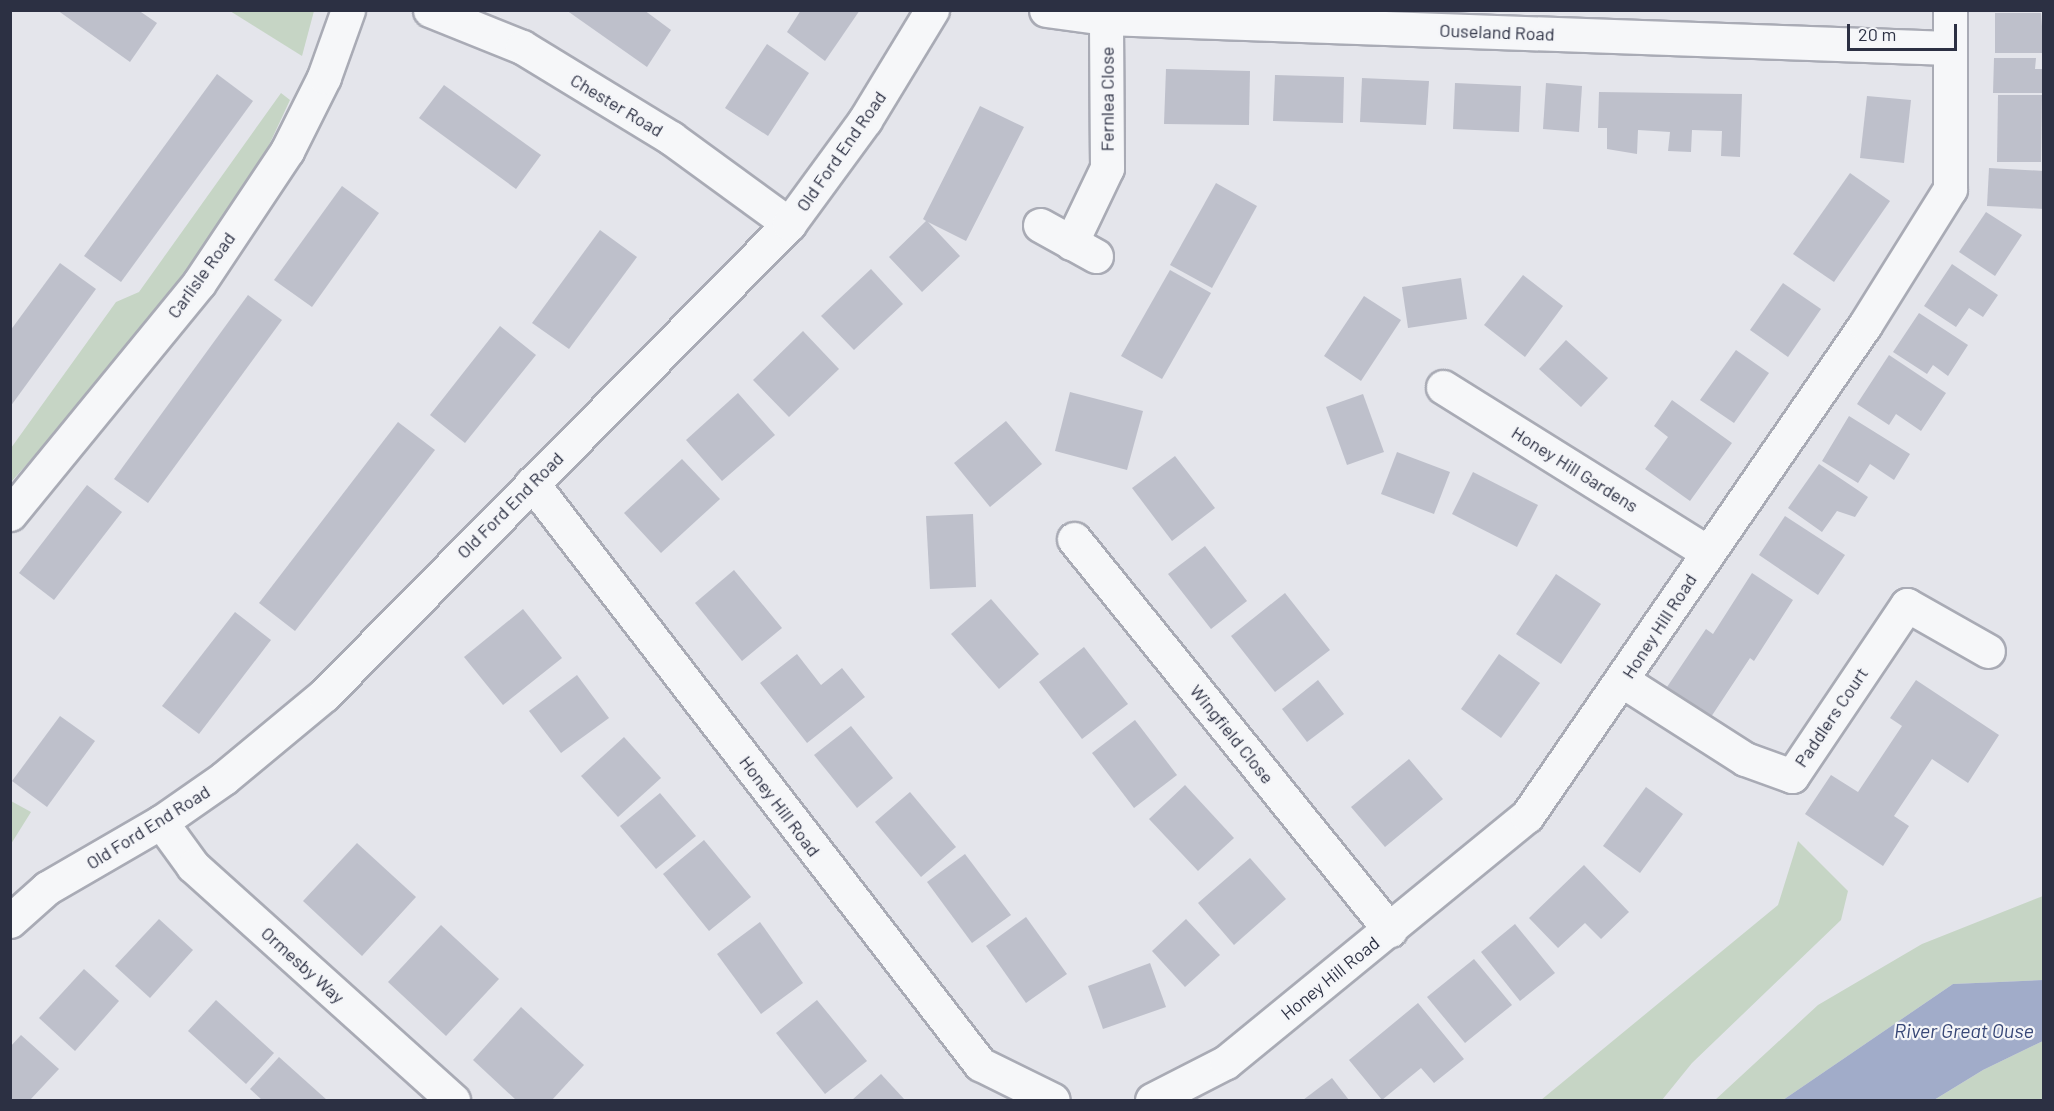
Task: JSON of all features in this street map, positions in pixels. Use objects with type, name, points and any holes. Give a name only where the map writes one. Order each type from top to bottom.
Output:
[{"type":"street","name":"Carlisle Road","points":[[10,514],[199,283],[286,151],[324,77],[348,10]]},
{"type":"street","name":"Chester Road","points":[[430,10],[522,47],[671,138],[789,224]]},
{"type":"street","name":"Old Ford End Road","points":[[10,921],[47,888],[161,822],[224,778],[324,695],[789,224],[865,120],[932,10]]},
{"type":"street","name":"Ouseland Road","points":[[1046,10],[1106,18],[1949,48]]},
{"type":"street","name":"Honey Hill Road","points":[[1152,1101],[1226,1062],[1527,816],[1623,681],[1707,552],[1865,325],[1950,189],[1950,10]]},
{"type":"street","name":"Fernlea Close","points":[[1040,225],[1083,250],[1107,168],[1106,18]]},
{"type":"street","name":"Honey Hill Gardens","points":[[1443,387],[1707,552]]},
{"type":"street","name":"Honey Hill Road","points":[[532,483],[980,1064],[1053,1101]]},
{"type":"street","name":"Wingfield Close","points":[[1074,539],[1390,930]]},
{"type":"street","name":"Paddlers Court","points":[[1623,681],[1745,759],[1792,776],[1907,605],[1988,651]]},
{"type":"street","name":"Ormesby Way","points":[[161,822],[193,866],[453,1101]]},
{"type":"green space","points":[[230,11],[314,11],[302,56]]},
{"type":"green space","points":[[281,93],[290,100],[256,173],[148,329],[11,482],[11,448],[116,302],[139,292]]},
{"type":"green space","points":[[11,801],[31,812],[11,844]]},
{"type":"green space","points":[[1798,841],[1848,891],[1841,920],[1692,1063],[1662,1100],[1541,1100],[1778,905]]},
{"type":"green space","points":[[2043,896],[2043,980],[1953,984],[1783,1100],[1715,1100],[1818,1005],[1922,944]]},
{"type":"green space","points":[[2043,1041],[2043,1100],[1934,1100],[1983,1070]]},
{"type":"water","name":"River Great Ouse","points":[[2043,980],[2043,1041],[1983,1070],[1934,1100],[1783,1100],[1953,984]]},
{"type":"building","points":[[57,10],[138,10],[157,23],[130,62]]},
{"type":"building","points":[[566,10],[644,10],[671,30],[647,67]]},
{"type":"building","points":[[801,10],[860,10],[825,61],[787,32]]},
{"type":"building","points":[[1995,13],[2041,13],[2044,53],[1995,53]]},
{"type":"building","points":[[767,44],[809,73],[768,136],[725,108]]},
{"type":"building","points":[[1994,58],[2036,58],[2035,69],[2044,69],[2044,93],[1993,93]]},
{"type":"building","points":[[1166,69],[1250,71],[1249,125],[1164,124]]},
{"type":"building","points":[[217,74],[253,101],[121,282],[84,256]]},
{"type":"building","points":[[1275,75],[1344,77],[1343,123],[1273,121]]},
{"type":"building","points":[[1362,78],[1429,81],[1426,125],[1360,122]]},
{"type":"building","points":[[1455,83],[1521,86],[1519,132],[1453,129]]},
{"type":"building","points":[[1546,83],[1582,86],[1579,132],[1543,129]]},
{"type":"building","points":[[444,85],[541,155],[516,189],[419,118]]},
{"type":"building","points":[[1599,92],[1742,94],[1740,157],[1721,156],[1722,131],[1692,130],[1691,152],[1668,151],[1670,132],[1638,130],[1637,154],[1607,149],[1607,128],[1598,128]]},
{"type":"building","points":[[1998,95],[2042,95],[2041,162],[1997,162]]},
{"type":"building","points":[[1867,96],[1911,100],[1904,163],[1860,158]]},
{"type":"building","points":[[980,106],[1024,127],[966,241],[928,222],[960,256],[922,292],[889,257],[926,221],[923,219]]},
{"type":"building","points":[[1989,168],[2044,171],[2044,209],[1987,206]]},
{"type":"building","points":[[1850,173],[1890,201],[1834,282],[1793,254]]},
{"type":"building","points":[[1216,183],[1257,206],[1212,288],[1170,265]]},
{"type":"building","points":[[342,186],[379,213],[312,307],[274,280]]},
{"type":"building","points":[[1986,212],[2022,235],[1995,276],[1959,252]]},
{"type":"building","points":[[600,230],[637,257],[569,349],[532,323]]},
{"type":"building","points":[[60,263],[96,289],[10,407],[10,331]]},
{"type":"building","points":[[1952,264],[1998,295],[1983,317],[1969,308],[1956,327],[1924,306]]},
{"type":"building","points":[[871,269],[903,304],[854,350],[821,316]]},
{"type":"building","points":[[1170,270],[1211,293],[1162,379],[1121,356]]},
{"type":"building","points":[[1523,275],[1563,306],[1525,357],[1484,325]]},
{"type":"building","points":[[1461,278],[1467,319],[1408,328],[1402,287]]},
{"type":"building","points":[[1783,283],[1821,309],[1788,357],[1750,330]]},
{"type":"building","points":[[248,295],[282,320],[148,503],[114,479]]},
{"type":"building","points":[[1364,296],[1401,320],[1361,381],[1324,356]]},
{"type":"building","points":[[1919,313],[1968,345],[1948,376],[1933,365],[1927,374],[1893,352]]},
{"type":"building","points":[[500,326],[536,355],[465,443],[430,415]]},
{"type":"building","points":[[803,331],[839,369],[789,417],[753,380]]},
{"type":"building","points":[[1566,340],[1608,378],[1581,407],[1539,369]]},
{"type":"building","points":[[1736,350],[1769,373],[1734,423],[1700,400]]},
{"type":"building","points":[[1889,355],[1946,393],[1921,431],[1896,414],[1889,425],[1857,404]]},
{"type":"building","points":[[1070,392],[1143,411],[1127,470],[1055,451]]},
{"type":"building","points":[[738,393],[775,435],[722,481],[686,440]]},
{"type":"building","points":[[1363,394],[1384,452],[1347,465],[1326,407]]},
{"type":"building","points":[[1672,400],[1732,443],[1690,501],[1645,469],[1668,437],[1654,426]]},
{"type":"building","points":[[1849,416],[1910,454],[1894,480],[1870,464],[1858,483],[1822,461]]},
{"type":"building","points":[[1006,421],[1042,464],[990,507],[954,463]]},
{"type":"building","points":[[398,422],[435,450],[295,631],[259,603]]},
{"type":"building","points":[[1397,452],[1450,472],[1434,514],[1381,494]]},
{"type":"building","points":[[1175,456],[1215,508],[1172,541],[1132,488]]},
{"type":"building","points":[[682,459],[720,499],[661,553],[624,513]]},
{"type":"building","points":[[1819,464],[1868,497],[1855,517],[1837,511],[1822,532],[1788,508]]},
{"type":"building","points":[[1473,472],[1538,505],[1517,547],[1452,514]]},
{"type":"building","points":[[87,485],[122,512],[54,600],[19,573]]},
{"type":"building","points":[[973,514],[976,587],[930,589],[926,516]]},
{"type":"building","points":[[1785,516],[1845,555],[1818,595],[1759,555]]},
{"type":"building","points":[[1205,546],[1247,601],[1211,629],[1168,574]]},
{"type":"building","points":[[734,570],[782,628],[742,661],[695,603]]},
{"type":"building","points":[[1752,573],[1793,600],[1754,661],[1750,658],[1711,717],[1667,687],[1706,629],[1713,634]]},
{"type":"building","points":[[1556,574],[1601,604],[1561,664],[1516,634]]},
{"type":"building","points":[[1285,593],[1330,650],[1275,692],[1231,636]]},
{"type":"building","points":[[991,599],[1039,654],[999,689],[951,634]]},
{"type":"building","points":[[523,609],[562,658],[503,705],[464,657]]},
{"type":"building","points":[[235,612],[271,640],[199,734],[162,706]]},
{"type":"building","points":[[1084,647],[1128,704],[1082,739],[1039,682]]},
{"type":"building","points":[[797,654],[821,685],[842,668],[865,697],[807,743],[760,683]]},
{"type":"building","points":[[1499,654],[1540,683],[1501,738],[1461,709]]},
{"type":"building","points":[[577,675],[609,718],[561,753],[529,711]]},
{"type":"building","points":[[1318,680],[1344,714],[1307,742],[1282,709]]},
{"type":"building","points":[[1916,680],[1999,735],[1968,783],[1932,759],[1894,816],[1909,826],[1883,866],[1805,814],[1831,775],[1858,792],[1902,726],[1890,718]]},
{"type":"building","points":[[60,716],[95,741],[47,807],[12,781]]},
{"type":"building","points":[[1135,720],[1177,775],[1134,808],[1092,753]]},
{"type":"building","points":[[851,726],[893,778],[857,808],[814,755]]},
{"type":"building","points":[[624,737],[661,778],[618,817],[581,776]]},
{"type":"building","points":[[1409,759],[1443,799],[1385,847],[1351,807]]},
{"type":"building","points":[[1185,785],[1234,838],[1198,871],[1149,819]]},
{"type":"building","points":[[1646,787],[1683,814],[1640,873],[1603,846]]},
{"type":"building","points":[[910,792],[956,847],[921,877],[875,822]]},
{"type":"building","points":[[660,793],[696,836],[656,869],[620,826]]},
{"type":"building","points":[[704,840],[751,897],[709,931],[663,874]]},
{"type":"building","points":[[357,843],[416,897],[362,956],[303,901]]},
{"type":"building","points":[[965,854],[1011,915],[972,943],[927,882]]},
{"type":"building","points":[[1250,858],[1286,899],[1234,945],[1198,903]]},
{"type":"building","points":[[1584,865],[1629,912],[1601,939],[1585,923],[1558,948],[1529,918]]},
{"type":"building","points":[[1026,917],[1067,974],[1026,1003],[986,946]]},
{"type":"building","points":[[159,919],[193,950],[150,998],[115,966]]},
{"type":"building","points":[[1186,919],[1220,955],[1185,987],[1152,951]]},
{"type":"building","points":[[760,922],[803,983],[761,1014],[717,954]]},
{"type":"building","points":[[1515,924],[1555,973],[1520,1001],[1481,952]]},
{"type":"building","points":[[441,925],[499,979],[446,1036],[388,982]]},
{"type":"building","points":[[1474,959],[1512,1005],[1465,1043],[1427,997]]},
{"type":"building","points":[[1150,963],[1166,1007],[1103,1029],[1088,986]]},
{"type":"building","points":[[84,969],[119,1001],[75,1051],[39,1018]]},
{"type":"building","points":[[216,1000],[274,1053],[246,1084],[188,1031]]},
{"type":"building","points":[[817,1000],[867,1061],[825,1094],[776,1033]]},
{"type":"building","points":[[1418,1003],[1464,1059],[1434,1083],[1421,1068],[1382,1100],[1349,1060]]},
{"type":"building","points":[[521,1007],[584,1065],[552,1100],[516,1100],[473,1060]]},
{"type":"building","points":[[21,1035],[59,1069],[30,1100],[10,1100],[10,1047]]},
{"type":"building","points":[[279,1057],[327,1100],[262,1100],[250,1089]]},
{"type":"building","points":[[881,1074],[905,1100],[852,1100]]},
{"type":"building","points":[[1332,1078],[1349,1100],[1303,1100]]}]
